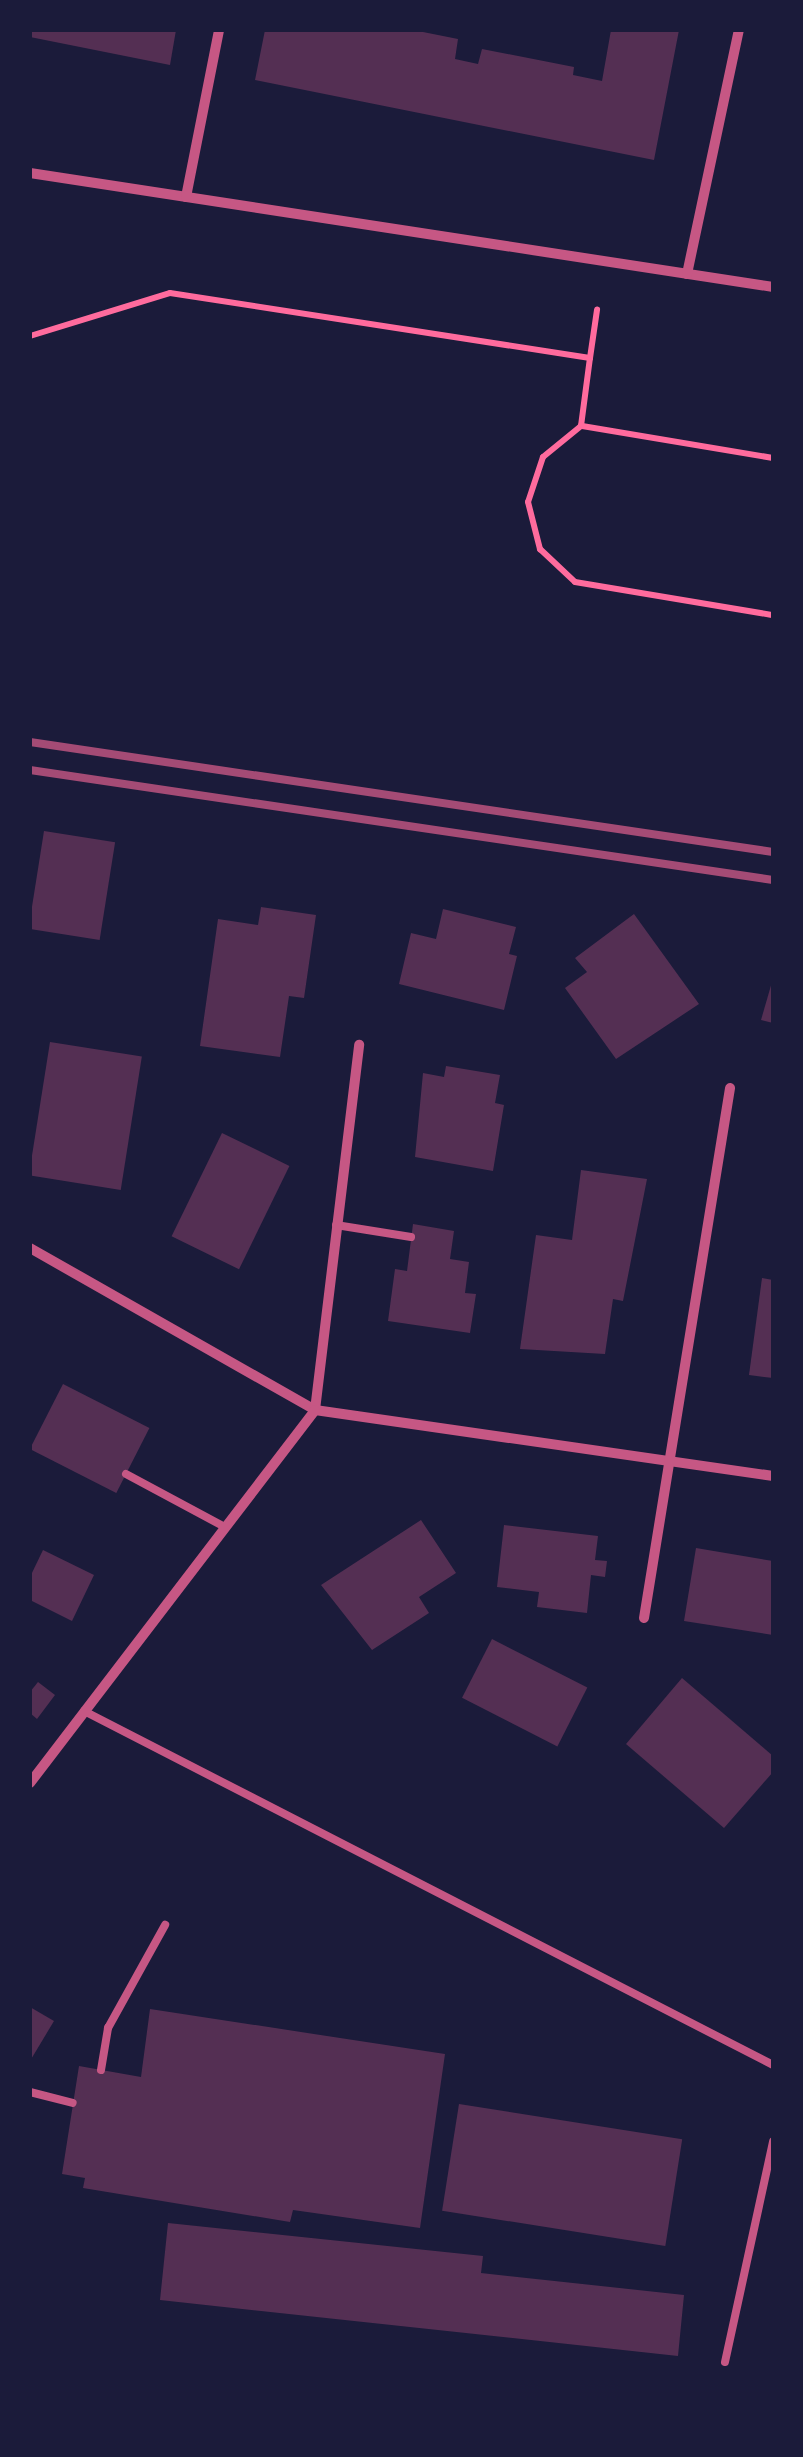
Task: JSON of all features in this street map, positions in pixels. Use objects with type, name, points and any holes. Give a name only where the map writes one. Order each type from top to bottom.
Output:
[{"type":"street","points":[[186,197],[219,30]]},
{"type":"street","points":[[687,274],[739,30]]},
{"type":"street","points":[[30,174],[773,288]]},
{"type":"street","points":[[30,1782],[315,1410],[359,1045]]},
{"type":"street","points":[[644,1618],[730,1088]]},
{"type":"street","points":[[30,1248],[315,1410],[773,1476]]},
{"type":"lane","points":[[336,1225],[411,1236]]},
{"type":"lane","points":[[126,1474],[223,1526]]},
{"type":"lane","points":[[84,1711],[773,2066]]},
{"type":"lane","points":[[101,2070],[108,2028],[165,1926]]},
{"type":"lane","points":[[30,2092],[73,2104]]},
{"type":"lane","points":[[725,2362],[773,2141]]},
{"type":"path","points":[[30,336],[170,293],[590,358]]},
{"type":"path","points":[[597,310],[581,426],[543,457],[528,502],[533,534],[561,573],[575,582],[773,615]]},
{"type":"path","points":[[581,426],[773,458]]},
{"type":"building","points":[[30,30],[176,30],[170,65],[30,37]]},
{"type":"building","points":[[265,30],[413,30],[458,39],[455,59],[478,64],[482,49],[574,67],[573,75],[602,81],[611,30],[679,30],[654,160],[255,80]]},
{"type":"building","points":[[44,831],[115,842],[100,940],[30,929]]},
{"type":"building","points":[[261,907],[316,915],[304,998],[289,996],[280,1057],[200,1046],[218,919],[258,925]]},
{"type":"building","points":[[443,909],[516,927],[509,954],[517,956],[504,1010],[399,984],[411,933],[436,939]]},
{"type":"building","points":[[634,914],[699,1004],[616,1059],[565,988],[587,972],[575,958]]},
{"type":"building","points":[[773,982],[773,1023],[761,1020]]},
{"type":"building","points":[[50,1042],[142,1057],[121,1190],[30,1176]]},
{"type":"building","points":[[446,1066],[500,1075],[495,1103],[504,1105],[493,1171],[415,1157],[423,1073],[444,1077]]},
{"type":"building","points":[[222,1133],[289,1166],[239,1269],[172,1236]]},
{"type":"building","points":[[581,1170],[647,1179],[623,1301],[613,1299],[605,1354],[520,1349],[536,1235],[572,1240]]},
{"type":"building","points":[[413,1224],[454,1231],[450,1259],[469,1262],[465,1293],[476,1294],[470,1333],[388,1321],[395,1269],[407,1271]]},
{"type":"building","points":[[762,1278],[773,1280],[773,1378],[749,1375]]},
{"type":"building","points":[[63,1384],[149,1428],[116,1493],[30,1449]]},
{"type":"building","points":[[421,1520],[456,1573],[419,1597],[429,1613],[372,1650],[321,1585]]},
{"type":"building","points":[[504,1525],[598,1536],[595,1560],[607,1561],[605,1577],[591,1575],[587,1613],[537,1607],[539,1592],[497,1587]]},
{"type":"building","points":[[696,1548],[773,1561],[773,1635],[684,1621]]},
{"type":"building","points":[[43,1550],[94,1575],[72,1621],[30,1600],[30,1577]]},
{"type":"building","points":[[492,1639],[587,1688],[557,1746],[462,1698]]},
{"type":"building","points":[[682,1678],[773,1756],[773,1772],[724,1828],[626,1744]]},
{"type":"building","points":[[38,1682],[55,1695],[37,1719],[30,1713],[30,1692]]},
{"type":"building","points":[[30,2007],[54,2021],[30,2061]]},
{"type":"building","points":[[150,2009],[445,2054],[420,2228],[293,2210],[290,2222],[83,2188],[85,2178],[62,2174],[79,2066],[141,2077]]},
{"type":"building","points":[[459,2104],[682,2139],[665,2246],[442,2211]]},
{"type":"building","points":[[168,2223],[483,2256],[481,2273],[684,2295],[678,2356],[160,2300]]},
{"type":"railway","points":[[30,742],[773,852]]},
{"type":"railway","points":[[30,770],[773,880]]}]
